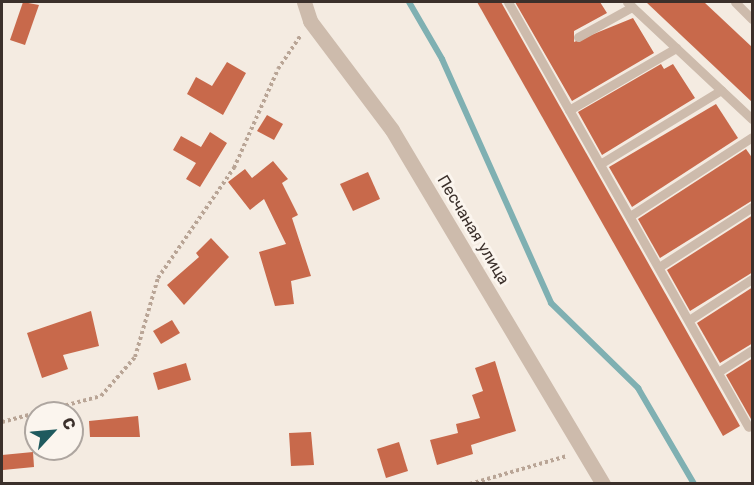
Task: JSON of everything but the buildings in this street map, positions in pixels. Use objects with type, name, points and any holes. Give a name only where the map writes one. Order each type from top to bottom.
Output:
[{"type":"street","name":"Песчаная улица","points":[[304,2],[310,21],[392,130],[603,483]]},
{"type":"lane","points":[[508,2],[748,427]]},
{"type":"lane","points":[[735,2],[753,19]]},
{"type":"lane","points":[[578,37],[630,4],[753,119]]},
{"type":"lane","points":[[569,110],[676,48]]},
{"type":"lane","points":[[600,164],[721,90]]},
{"type":"lane","points":[[630,216],[753,137]]},
{"type":"lane","points":[[659,267],[753,207]]},
{"type":"lane","points":[[689,320],[753,279]]},
{"type":"lane","points":[[718,372],[753,350]]},
{"type":"path","points":[[2,422],[101,396],[135,357],[159,278],[234,168],[278,69],[310,21]]},
{"type":"path","points":[[470,483],[584,451]]},
{"type":"waterway","points":[[409,2],[442,59],[551,303],[638,388],[694,484]]}]
